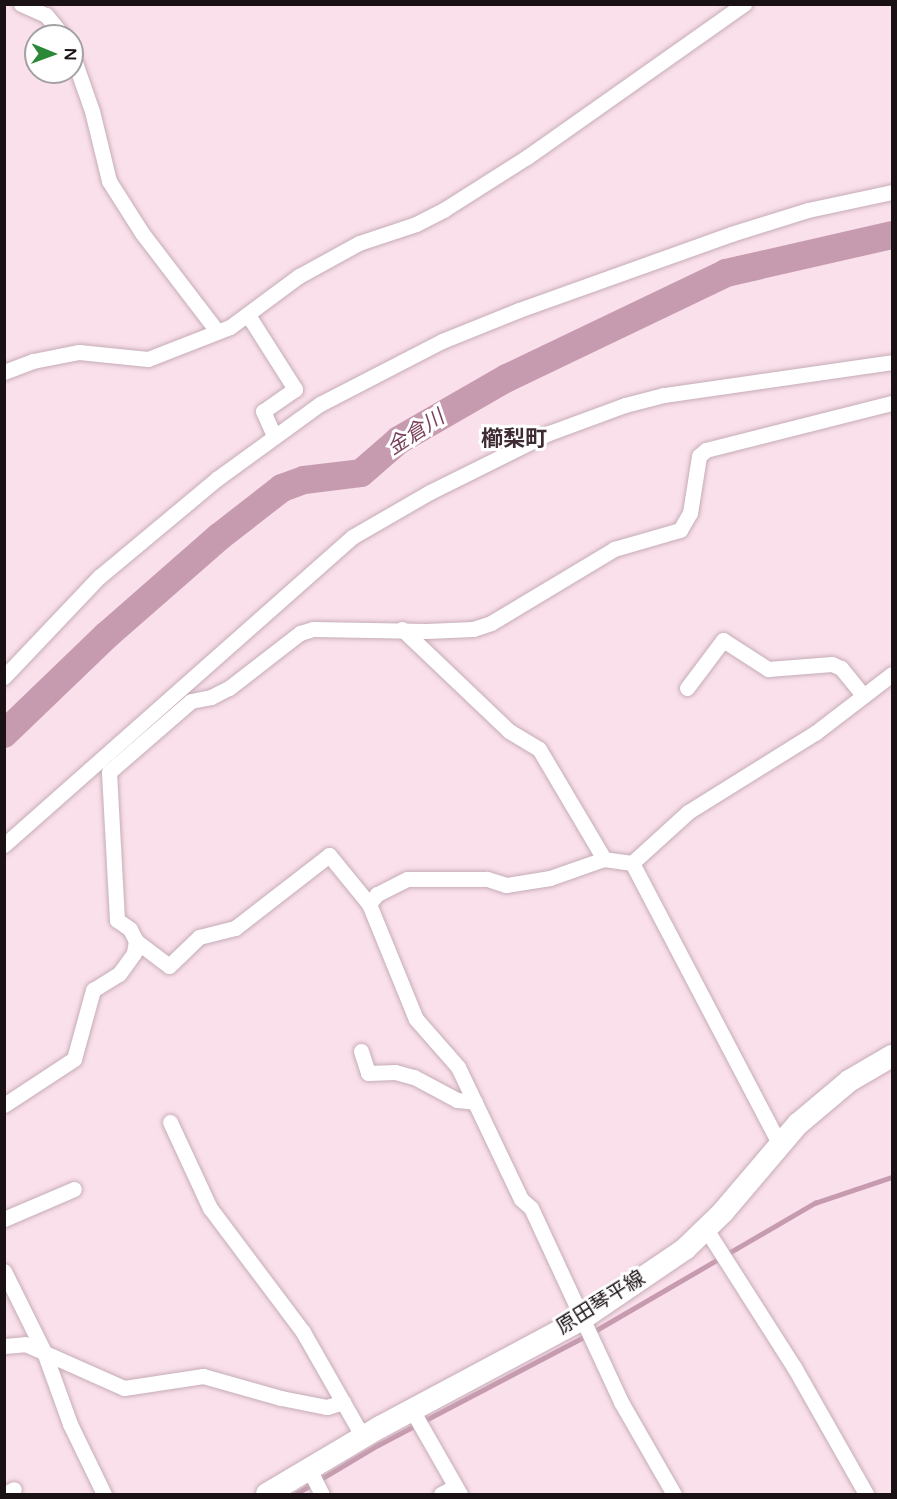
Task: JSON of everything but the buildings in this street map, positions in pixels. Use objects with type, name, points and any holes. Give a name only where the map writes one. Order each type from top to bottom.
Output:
[{"type":"main road","name":"原田琴平線","points":[[267,1494],[316,1482],[363,1437],[417,1419],[586,1329],[685,1249],[706,1229],[798,1124],[849,1081],[892,1056]]},
{"type":"street","points":[[21,4],[46,15],[53,24]]},
{"type":"street","points":[[4,372],[33,361],[79,352],[148,358],[217,331],[248,315],[309,270],[359,243],[416,224],[445,209],[527,157],[744,4]]},
{"type":"street","points":[[83,84],[109,181],[142,233],[217,331]]},
{"type":"street","points":[[4,677],[99,577],[274,436],[320,404],[386,369],[519,310],[730,234],[808,210],[892,192]]},
{"type":"street","points":[[248,315],[295,389],[263,411],[274,436]]},
{"type":"street","points":[[674,1494],[621,1402],[531,1208],[520,1199],[458,1067],[416,1019],[369,904],[328,855],[235,928],[199,937],[170,966],[136,941],[130,929],[117,920],[109,772],[352,537],[510,451],[625,405],[664,395],[892,362]]},
{"type":"street","points":[[4,845],[187,695],[211,697],[229,688],[300,633],[313,629],[473,629],[491,623],[614,549],[680,530],[690,513],[699,456],[706,450],[892,403]]},
{"type":"street","points":[[402,629],[509,731],[539,749],[604,859]]},
{"type":"street","points":[[687,688],[723,640],[768,669],[832,664],[841,668],[862,694]]},
{"type":"street","points":[[632,863],[688,812],[815,733],[862,694],[892,674]]},
{"type":"street","points":[[369,904],[378,894],[407,879],[487,879],[506,885],[550,878],[604,859],[632,863]]},
{"type":"street","points":[[632,863],[780,1145]]},
{"type":"street","points":[[4,1105],[74,1059],[93,990],[119,975],[134,953],[136,941]]},
{"type":"street","points":[[361,1051],[368,1074],[395,1072],[457,1100],[475,1102]]},
{"type":"street","points":[[170,1122],[210,1208],[303,1332],[363,1437]]},
{"type":"street","points":[[4,1219],[74,1189]]},
{"type":"street","points":[[706,1229],[794,1367],[866,1494]]},
{"type":"street","points":[[4,1271],[44,1352],[70,1424],[104,1494]]},
{"type":"street","points":[[4,1346],[25,1344],[124,1388],[203,1376],[281,1398],[327,1407],[343,1402]]},
{"type":"street","points":[[417,1419],[452,1492]]},
{"type":"waterway","name":"金倉川","points":[[4,734],[107,635],[219,537],[282,488],[304,480],[361,473],[399,440],[507,378],[726,273],[892,235]]},
{"type":"waterway","points":[[593,1332],[815,1203],[892,1177]]},
{"type":"waterway","points":[[296,1494],[378,1445],[586,1336]]},
{"type":"district","name":"櫛梨町","points":[[514,440]]}]
